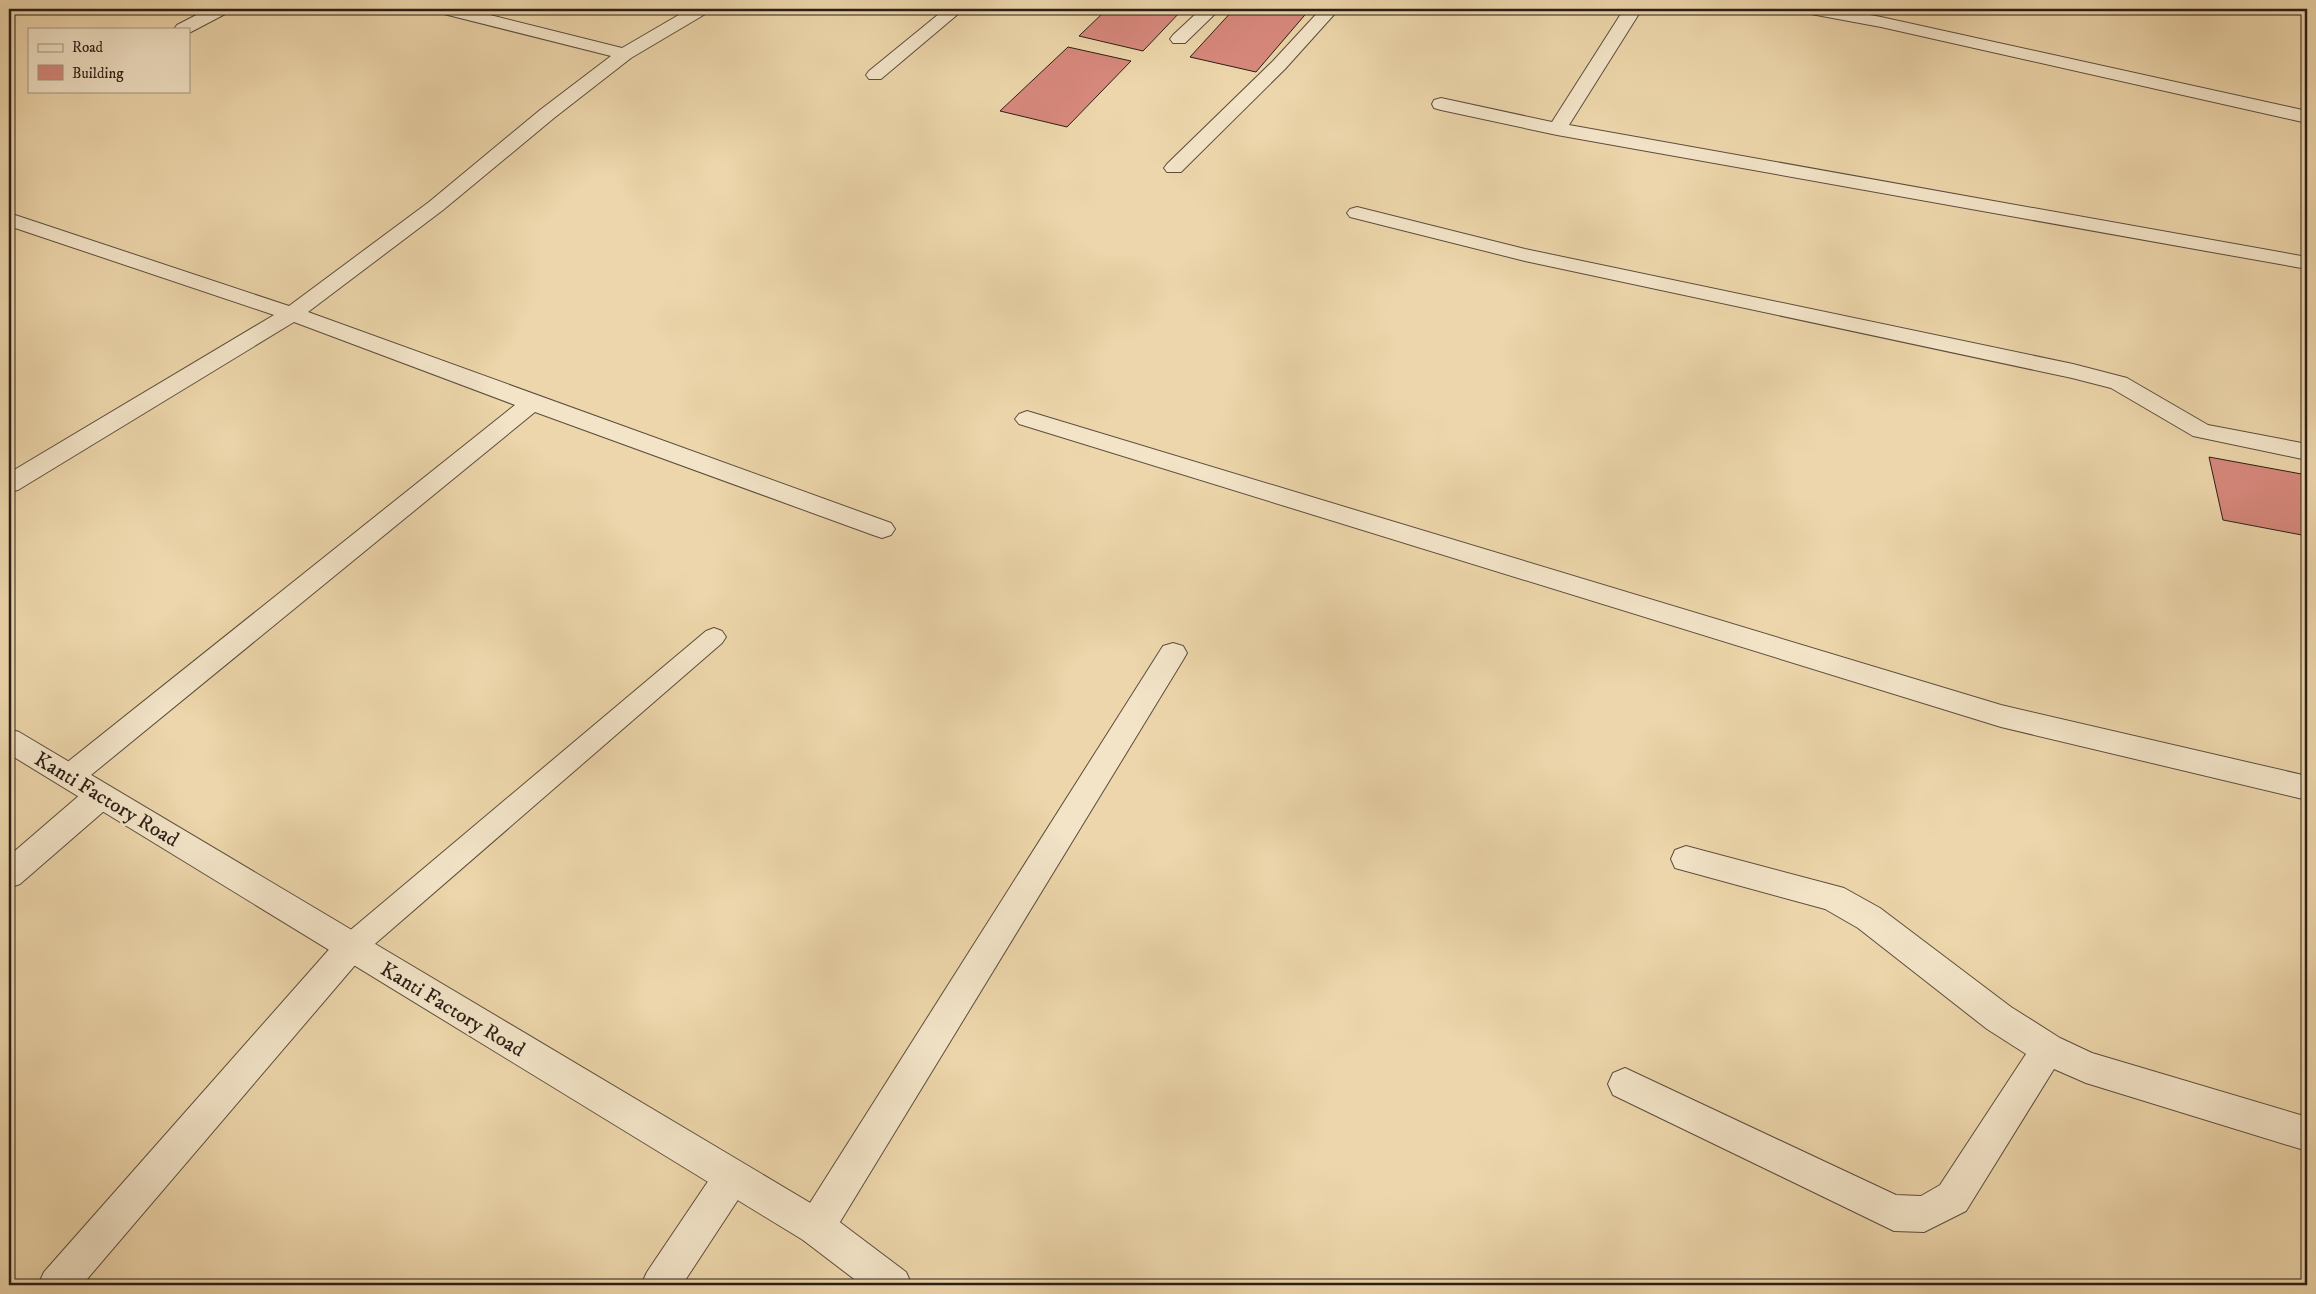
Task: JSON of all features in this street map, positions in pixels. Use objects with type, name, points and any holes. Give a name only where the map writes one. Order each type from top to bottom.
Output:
[{"type":"street","points":[[185,28],[221,9]]},
{"type":"street","points":[[446,9],[626,54]]},
{"type":"street","points":[[9,484],[292,314],[436,206],[547,114],[626,54],[701,9]]},
{"type":"street","points":[[875,75],[955,9]]},
{"type":"street","points":[[1179,39],[1211,9]]},
{"type":"street","points":[[1174,168],[1279,65],[1330,9]]},
{"type":"street","points":[[1557,129],[1633,9]]},
{"type":"street","points":[[1811,9],[1881,22],[2307,117]]},
{"type":"street","points":[[1441,104],[1557,129],[2307,263]]},
{"type":"street","points":[[1356,213],[1526,255],[2073,371],[2119,383],[2201,431],[2307,452]]},
{"type":"street","points":[[9,219],[292,314],[882,529]]},
{"type":"street","points":[[70,776],[532,403]]},
{"type":"street","points":[[1027,419],[2001,716],[2307,788]]},
{"type":"street","points":[[816,1227],[1173,653]]},
{"type":"street","name":"Kanti Factory Road","points":[[9,740],[816,1227],[893,1285]]},
{"type":"street","points":[[9,876],[100,796]]},
{"type":"street","points":[[1686,859],[1833,898],[1869,918],[1999,1018],[2048,1049],[2086,1066],[2307,1134]]},
{"type":"street","points":[[57,1285],[351,947]]},
{"type":"street","points":[[1625,1084],[1894,1213],[1924,1214],[1953,1198],[2048,1049]]},
{"type":"street","points":[[660,1285],[732,1177]]},
{"type":"lane","points":[[351,947],[714,637]]},
{"type":"building","points":[[1107,9],[1183,9],[1143,51],[1079,36]]},
{"type":"building","points":[[1234,9],[1310,9],[1256,72],[1190,57]]},
{"type":"building","points":[[1068,47],[1131,61],[1067,127],[1000,111]]},
{"type":"building","points":[[2209,457],[2307,475],[2307,536],[2223,520]]}]
